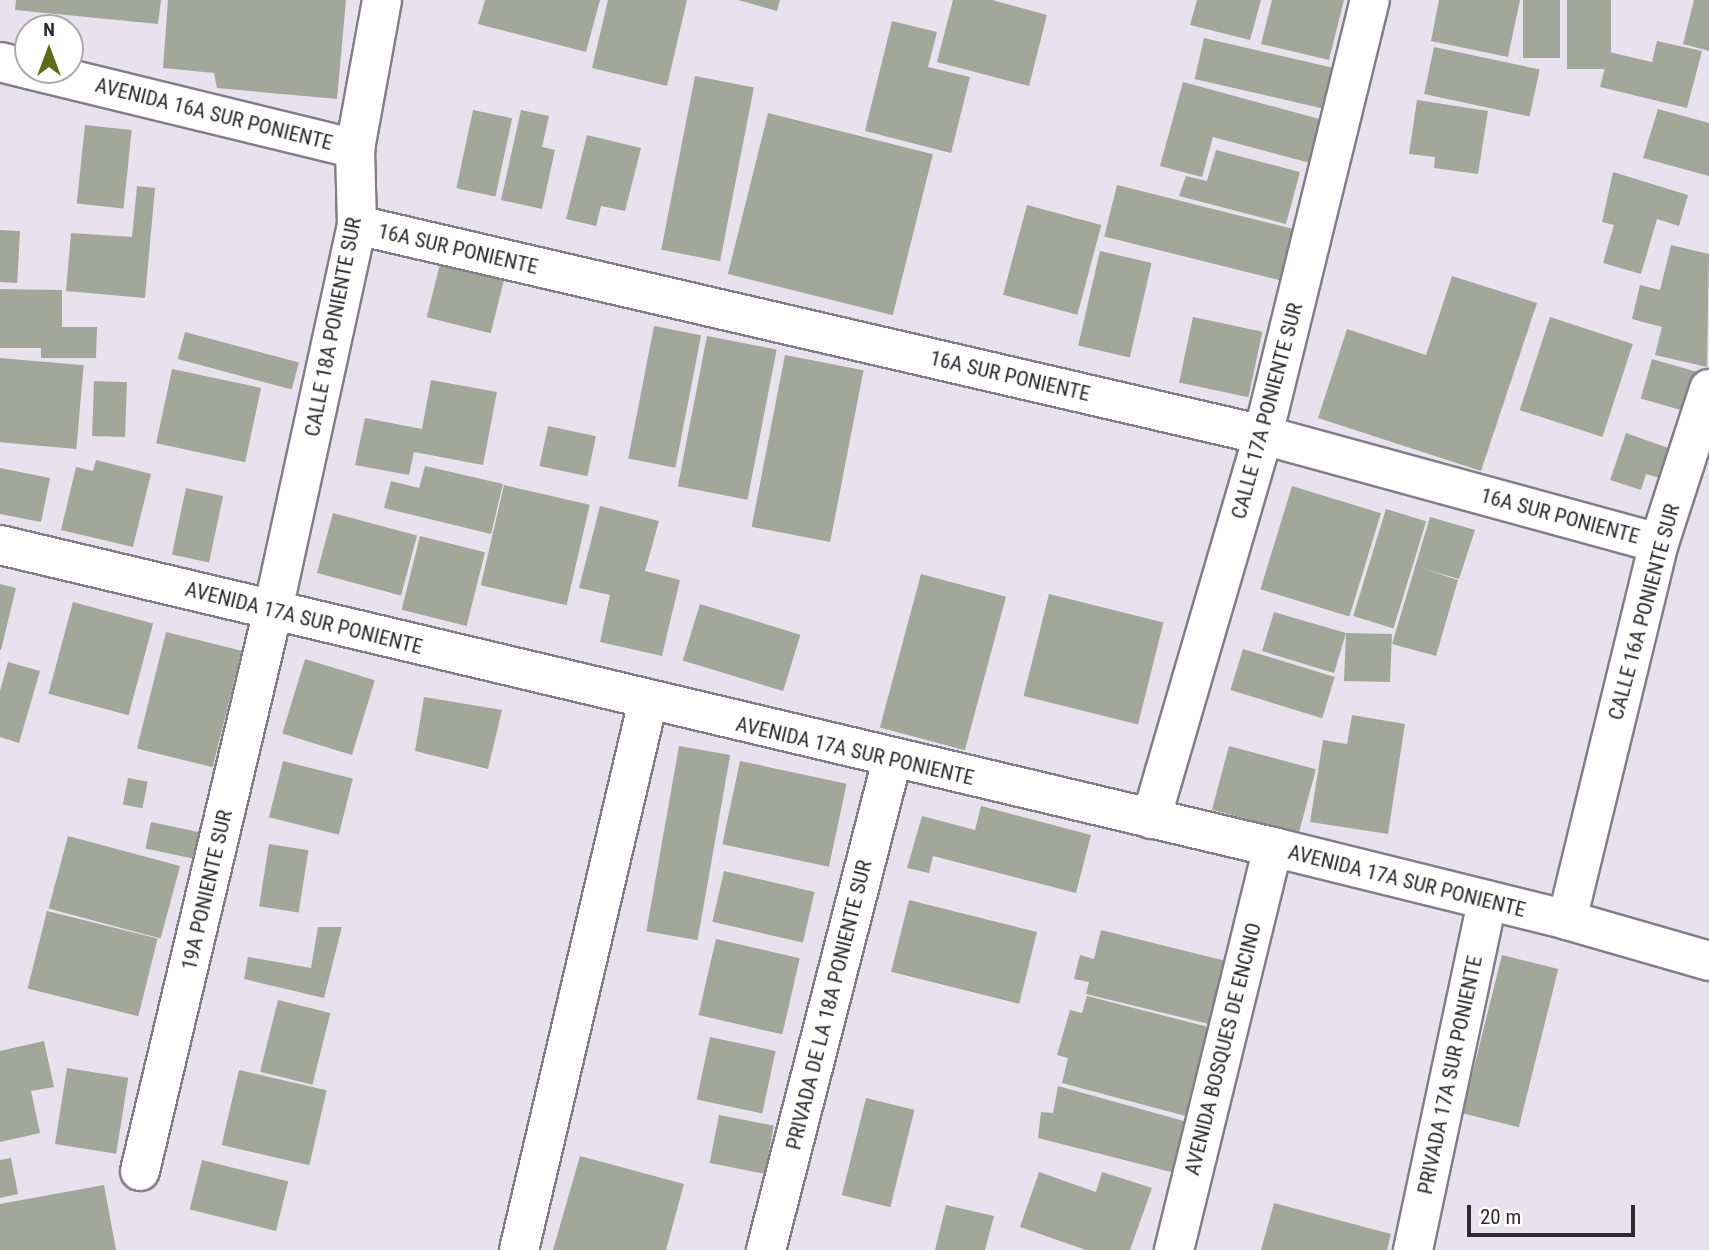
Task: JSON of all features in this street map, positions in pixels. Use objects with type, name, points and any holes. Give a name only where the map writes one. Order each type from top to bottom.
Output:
[{"type":"street","name":"CALLE 18A PONIENTE SUR","points":[[273,610],[357,225],[355,149],[382,0]]},
{"type":"street","name":"CALLE 17A PONIENTE SUR","points":[[1151,820],[1263,435],[1370,0]]},
{"type":"street","name":"AVENIDA 16A SUR PONIENTE","points":[[84,83],[355,149]]},
{"type":"street","name":"16A SUR PONIENTE","points":[[357,225],[1263,435],[1660,543]]},
{"type":"street","name":"CALLE 16A PONIENTE SUR","points":[[1567,920],[1660,543],[1709,389]]},
{"type":"street","name":"AVENIDA 17A SUR PONIENTE","points":[[0,545],[892,760],[1273,847],[1567,920],[1709,961]]},
{"type":"street","name":"19A PONIENTE SUR","points":[[140,1171],[273,610]]},
{"type":"street","points":[[519,1250],[648,701]]},
{"type":"street","name":"PRIVADA DE LA 18A PONIENTE SUR","points":[[766,1250],[892,760]]},
{"type":"street","name":"AVENIDA BOSQUES DE ENCINO","points":[[1174,1250],[1273,847]]},
{"type":"street","name":"PRIVADA 17A SUR PONIENTE","points":[[1413,1250],[1487,901]]},
{"type":"building","points":[[16,0],[161,0],[158,24],[84,17],[84,14],[15,10]]},
{"type":"building","points":[[168,0],[346,0],[337,99],[217,88],[214,73],[163,68]]},
{"type":"building","points":[[485,0],[600,0],[586,52],[478,24]]},
{"type":"building","points":[[608,0],[687,0],[667,86],[592,68]]},
{"type":"building","points":[[738,0],[780,0],[777,11]]},
{"type":"building","points":[[953,0],[992,0],[1047,15],[1029,86],[937,62]]},
{"type":"building","points":[[1197,0],[1261,0],[1250,40],[1190,25]]},
{"type":"building","points":[[1272,0],[1344,0],[1329,60],[1261,44]]},
{"type":"building","points":[[1439,0],[1520,0],[1508,57],[1431,41]]},
{"type":"building","points":[[1523,0],[1560,0],[1560,58],[1523,58]]},
{"type":"building","points":[[1567,0],[1611,0],[1611,69],[1567,69]]},
{"type":"building","points":[[1694,0],[1709,0],[1709,51],[1683,44]]},
{"type":"building","points":[[892,21],[937,32],[928,67],[970,77],[951,153],[865,131]]},
{"type":"building","points":[[1204,38],[1339,69],[1330,110],[1195,79]]},
{"type":"building","points":[[1657,41],[1702,51],[1687,108],[1600,87],[1609,52],[1652,62]]},
{"type":"building","points":[[1434,47],[1540,69],[1530,116],[1424,94]]},
{"type":"building","points":[[695,76],[754,87],[720,261],[661,250]]},
{"type":"building","points":[[1183,82],[1323,120],[1310,163],[1213,137],[1202,177],[1160,166]]},
{"type":"building","points":[[1417,100],[1488,111],[1478,174],[1434,168],[1435,157],[1409,154]]},
{"type":"building","points":[[1658,109],[1709,123],[1709,176],[1643,158]]},
{"type":"building","points":[[473,110],[512,118],[495,197],[456,188]]},
{"type":"building","points":[[521,110],[549,116],[542,147],[555,150],[542,209],[501,200]]},
{"type":"building","points":[[768,113],[933,154],[893,315],[728,274]]},
{"type":"building","points":[[85,125],[132,130],[123,208],[77,204]]},
{"type":"building","points":[[587,135],[641,148],[625,211],[601,206],[596,226],[566,219]]},
{"type":"building","points":[[1216,150],[1300,172],[1286,224],[1179,196],[1186,176],[1207,181]]},
{"type":"building","points":[[1613,172],[1688,195],[1679,226],[1657,219],[1641,274],[1603,263],[1614,225],[1602,222]]},
{"type":"building","points":[[1117,185],[1297,230],[1284,281],[1104,236]]},
{"type":"building","points":[[137,186],[155,188],[145,298],[66,291],[71,233],[132,237]]},
{"type":"building","points":[[1027,205],[1101,225],[1077,315],[1003,295]]},
{"type":"building","points":[[0,230],[20,231],[17,283],[0,282]]},
{"type":"building","points":[[1671,245],[1709,254],[1707,367],[1655,355],[1662,327],[1632,319],[1640,285],[1660,290]]},
{"type":"building","points":[[1100,251],[1152,263],[1130,357],[1078,346]]},
{"type":"building","points":[[440,264],[504,280],[491,333],[427,317]]},
{"type":"building","points":[[1452,276],[1537,303],[1481,471],[1318,418],[1347,329],[1426,355]]},
{"type":"building","points":[[0,289],[62,290],[62,327],[97,327],[96,358],[41,358],[41,348],[0,348]]},
{"type":"building","points":[[1193,317],[1262,332],[1249,397],[1179,383]]},
{"type":"building","points":[[1550,317],[1633,344],[1602,437],[1520,410]]},
{"type":"building","points":[[654,326],[701,335],[675,468],[628,459]]},
{"type":"building","points":[[185,332],[299,363],[292,390],[178,359]]},
{"type":"building","points":[[707,336],[777,350],[748,500],[678,486]]},
{"type":"building","points":[[785,355],[864,370],[830,542],[752,527]]},
{"type":"building","points":[[0,358],[84,365],[76,449],[0,442]]},
{"type":"building","points":[[1652,359],[1698,372],[1687,412],[1641,398]]},
{"type":"building","points":[[172,369],[261,388],[245,462],[156,443]]},
{"type":"building","points":[[431,380],[497,392],[483,465],[414,452],[409,475],[355,465],[365,418],[422,429]]},
{"type":"building","points":[[94,381],[127,382],[125,437],[92,436]]},
{"type":"building","points":[[548,426],[596,436],[587,476],[539,466]]},
{"type":"building","points":[[1626,433],[1677,451],[1666,480],[1646,474],[1641,490],[1610,480]]},
{"type":"building","points":[[96,460],[151,474],[133,547],[61,530],[76,467],[93,471]]},
{"type":"building","points":[[425,466],[503,484],[491,534],[384,508],[391,481],[419,488]]},
{"type":"building","points":[[0,468],[50,478],[41,522],[0,514]]},
{"type":"building","points":[[504,485],[590,505],[567,605],[481,585]]},
{"type":"building","points":[[1292,486],[1381,513],[1349,616],[1260,589]]},
{"type":"building","points":[[186,488],[223,496],[209,562],[172,555]]},
{"type":"building","points":[[600,506],[659,521],[645,571],[680,580],[662,656],[600,642],[610,595],[579,588]]},
{"type":"building","points":[[1386,509],[1426,521],[1393,628],[1353,616]]},
{"type":"building","points":[[333,513],[417,536],[401,595],[317,573]]},
{"type":"building","points":[[1430,517],[1475,530],[1459,579],[1421,568],[1458,580],[1436,656],[1392,644]]},
{"type":"building","points":[[420,536],[485,552],[467,626],[402,610]]},
{"type":"building","points":[[921,574],[1006,597],[965,750],[880,728]]},
{"type":"building","points":[[0,584],[16,588],[1,650],[0,650]]},
{"type":"building","points":[[1049,594],[1163,623],[1138,724],[1024,696]]},
{"type":"building","points":[[73,602],[153,623],[129,715],[48,694]]},
{"type":"building","points":[[700,604],[800,635],[783,691],[683,660]]},
{"type":"building","points":[[1274,612],[1346,633],[1334,673],[1262,651]]},
{"type":"building","points":[[166,632],[242,651],[213,767],[137,748]]},
{"type":"building","points":[[1346,633],[1392,634],[1390,682],[1344,681]]},
{"type":"building","points":[[1243,649],[1335,677],[1322,718],[1230,690]]},
{"type":"building","points":[[305,659],[375,680],[352,755],[282,734]]},
{"type":"building","points":[[8,662],[40,671],[19,743],[0,737],[0,691]]},
{"type":"building","points":[[424,697],[502,710],[488,769],[415,751]]},
{"type":"building","points":[[1352,715],[1405,724],[1388,834],[1310,822],[1323,740],[1347,744]]},
{"type":"building","points":[[679,746],[730,755],[698,940],[646,931]]},
{"type":"building","points":[[1229,746],[1316,769],[1299,833],[1212,810]]},
{"type":"building","points":[[283,761],[353,778],[339,835],[269,817]]},
{"type":"building","points":[[740,761],[847,784],[829,867],[722,844]]},
{"type":"building","points":[[128,778],[148,782],[142,808],[123,805]]},
{"type":"building","points":[[981,806],[1091,835],[1076,893],[933,856],[929,873],[907,868],[922,816],[975,830]]},
{"type":"building","points":[[151,822],[202,833],[196,859],[145,848]]},
{"type":"building","points":[[68,836],[180,866],[161,938],[49,908]]},
{"type":"building","points":[[269,844],[309,850],[299,912],[259,906]]},
{"type":"building","points":[[724,871],[815,892],[803,943],[712,922]]},
{"type":"building","points":[[909,900],[1037,932],[1019,1004],[891,972]]},
{"type":"building","points":[[47,911],[158,939],[138,1016],[28,989]]},
{"type":"building","points":[[318,927],[342,927],[324,998],[244,979],[248,957],[311,968]]},
{"type":"building","points":[[1101,930],[1230,962],[1213,1025],[1086,994],[1089,982],[1074,979],[1080,955],[1094,959]]},
{"type":"building","points":[[716,939],[800,958],[782,1034],[698,1015]]},
{"type":"building","points":[[1502,955],[1558,969],[1519,1127],[1463,1113]]},
{"type":"building","points":[[1087,996],[1216,1029],[1193,1118],[1062,1083],[1068,1058],[1057,1055],[1070,1010],[1082,1013]]},
{"type":"building","points":[[278,1000],[330,1013],[312,1085],[260,1072]]},
{"type":"building","points":[[710,1037],[776,1051],[762,1114],[697,1100]]},
{"type":"building","points":[[44,1041],[54,1087],[31,1091],[40,1133],[0,1142],[0,1051]]},
{"type":"building","points":[[67,1068],[128,1078],[116,1154],[55,1144]]},
{"type":"building","points":[[239,1070],[327,1090],[309,1165],[222,1145]]},
{"type":"building","points":[[1058,1086],[1191,1123],[1179,1174],[1038,1138],[1041,1112],[1053,1113]]},
{"type":"building","points":[[866,1098],[915,1110],[890,1207],[842,1195]]},
{"type":"building","points":[[719,1115],[774,1126],[765,1174],[710,1163]]},
{"type":"building","points":[[580,1156],[684,1184],[666,1250],[553,1250]]},
{"type":"building","points":[[11,1158],[18,1194],[0,1198],[0,1160]]},
{"type":"building","points":[[202,1160],[288,1182],[276,1231],[190,1209]]},
{"type":"building","points":[[1039,1172],[1096,1192],[1102,1172],[1152,1188],[1130,1250],[1086,1250],[1020,1227]]},
{"type":"building","points":[[104,1185],[116,1250],[0,1250],[0,1204]]},
{"type":"building","points":[[1274,1203],[1391,1234],[1387,1250],[1261,1250]]},
{"type":"building","points":[[946,1205],[994,1216],[985,1250],[935,1250]]}]
